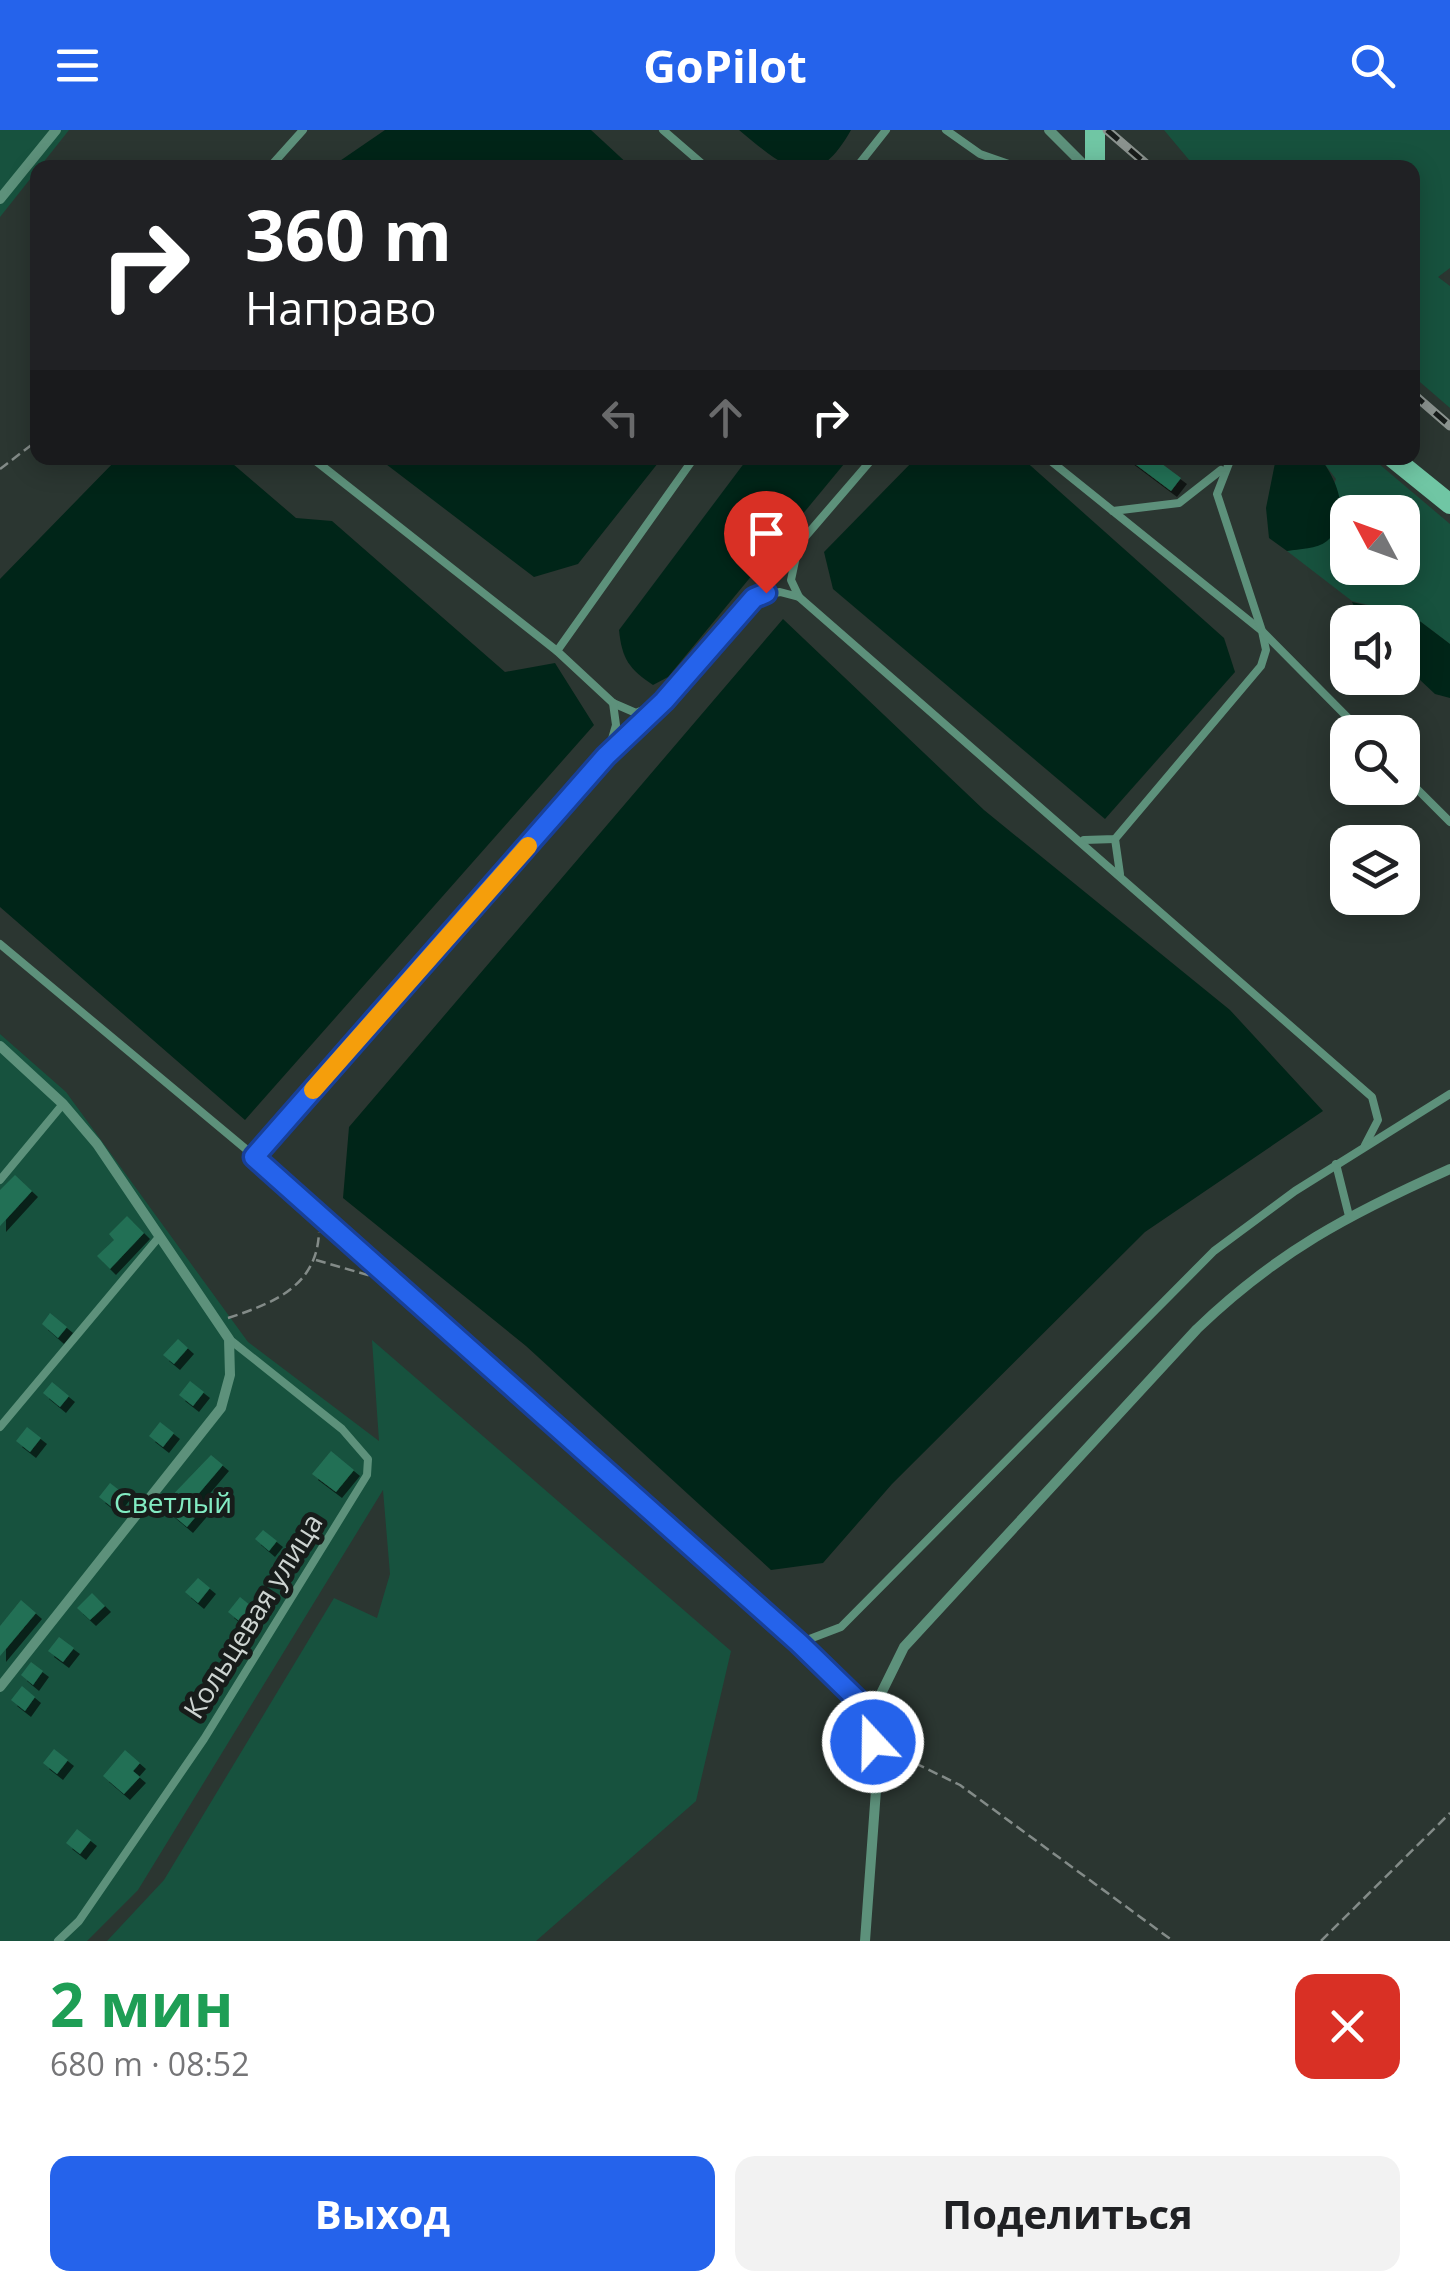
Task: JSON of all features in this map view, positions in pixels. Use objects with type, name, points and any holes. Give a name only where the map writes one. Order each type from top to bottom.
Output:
[{"type":"street","points":[[32,160],[56,130]]},
{"type":"street","points":[[1048,130],[1080,160]]},
{"type":"street","points":[[1095,130],[1095,160]]},
{"type":"street","points":[[0,199],[30,162]]},
{"type":"street","points":[[1403,465],[1450,504]]},
{"type":"street","points":[[0,1046],[62,1104],[97,1144],[230,1339],[230,1375],[220,1408],[0,1687]]},
{"type":"street","points":[[864,1941],[876,1790],[872,1714],[904,1647],[1196,1329],[1242,1286],[1312,1235],[1450,1169]]},
{"type":"lane","points":[[276,160],[303,130]]},
{"type":"lane","points":[[664,130],[699,160]]},
{"type":"lane","points":[[862,160],[886,130]]},
{"type":"lane","points":[[946,130],[980,154],[997,160]]},
{"type":"lane","points":[[321,465],[557,651],[613,703],[636,712],[664,701]]},
{"type":"lane","points":[[557,651],[689,465]]},
{"type":"lane","points":[[254,1157],[606,756],[664,701],[867,465]]},
{"type":"lane","points":[[1055,465],[1262,631],[1345,715]]},
{"type":"lane","points":[[1113,511],[1179,503],[1224,465]]},
{"type":"lane","points":[[1080,840],[1098,843],[1115,839],[1261,666],[1266,650],[1262,631],[1217,494],[1228,465]]},
{"type":"lane","points":[[798,548],[791,580],[800,597],[1372,1098],[1378,1120],[1365,1145]]},
{"type":"lane","points":[[754,598],[780,592],[800,597]]},
{"type":"lane","points":[[606,756],[616,725],[613,703]]},
{"type":"lane","points":[[1420,792],[1450,822]]},
{"type":"lane","points":[[1115,839],[1121,876]]},
{"type":"lane","points":[[0,944],[320,1213],[799,1643],[872,1714]]},
{"type":"lane","points":[[799,1643],[841,1627],[1214,1251],[1336,1164],[1450,1094]]},
{"type":"lane","points":[[0,1180],[62,1104]]},
{"type":"lane","points":[[1336,1164],[1349,1216]]},
{"type":"lane","points":[[0,1426],[158,1237]]},
{"type":"lane","name":"Кольцевая улица","points":[[58,1941],[79,1920],[204,1739],[367,1475],[368,1459],[342,1429],[230,1339]]},
{"type":"path","points":[[0,470],[30,446]]},
{"type":"path","points":[[218,1322],[269,1304],[304,1280],[314,1260],[320,1213]]},
{"type":"path","points":[[314,1260],[398,1283]]},
{"type":"path","points":[[873,1742],[960,1784],[1172,1941]]},
{"type":"path","points":[[1321,1941],[1450,1813]]},
{"type":"green space","points":[[0,130],[69,130],[45,160],[30,160],[30,179],[0,217]]},
{"type":"green space","points":[[1164,130],[1450,130],[1450,268],[1438,277],[1450,286],[1450,408],[1420,382],[1420,160],[1189,160]]},
{"type":"green space","points":[[1325,465],[1380,465],[1416,495],[1330,495],[1330,584],[1287,551],[1309,547],[1336,479]]},
{"type":"green space","points":[[1420,499],[1450,524],[1450,644],[1420,621],[1420,605],[1368,605],[1352,601],[1331,585],[1420,585]]},
{"type":"green space","name":"Светлый","points":[[0,1034],[66,1092],[248,1342],[379,1441],[372,1340],[731,1651],[696,1801],[536,1941],[107,1941],[164,1880],[334,1598],[377,1618],[390,1574],[383,1490],[138,1890],[87,1941],[0,1941]]},
{"type":"shaded area","points":[[385,130],[591,130],[623,160],[341,160]]},
{"type":"shaded area","points":[[739,130],[851,130],[827,160],[779,160]]},
{"type":"shaded area","points":[[111,465],[234,465],[296,518],[332,521],[505,672],[555,663],[594,725],[245,1120],[0,907],[0,579]]},
{"type":"shaded area","points":[[387,465],[656,465],[578,564],[534,577]]},
{"type":"shaded area","points":[[743,465],[843,465],[668,677],[653,685],[638,674],[622,649],[619,630]]},
{"type":"shaded area","points":[[909,465],[1030,465],[1224,638],[1235,672],[1105,819],[833,589],[824,552]]},
{"type":"shaded area","points":[[1275,465],[1324,465],[1339,495],[1330,495],[1330,538],[1323,544],[1287,551],[1269,538],[1266,508]]},
{"type":"shaded area","points":[[783,619],[984,810],[1230,1010],[1323,1111],[1145,1232],[892,1484],[823,1563],[771,1570],[526,1346],[343,1198],[349,1127]]},
{"type":"shaded area","points":[[1420,621],[1450,644],[1450,698],[1435,694],[1420,680]]},
{"type":"building","points":[[1136,465],[1163,465],[1181,478],[1171,491]]},
{"type":"building","points":[[15,1175],[32,1191],[0,1226],[0,1190]]},
{"type":"building","points":[[127,1216],[144,1233],[110,1269],[97,1256],[114,1240],[109,1234]]},
{"type":"building","points":[[50,1313],[67,1327],[58,1338],[42,1324]]},
{"type":"building","points":[[178,1339],[188,1348],[174,1364],[163,1355]]},
{"type":"building","points":[[190,1381],[204,1392],[193,1406],[179,1395]]},
{"type":"building","points":[[52,1382],[69,1396],[60,1407],[43,1393]]},
{"type":"building","points":[[160,1422],[174,1433],[163,1447],[149,1436]]},
{"type":"building","points":[[27,1427],[41,1438],[30,1452],[16,1441]]},
{"type":"building","points":[[331,1451],[354,1470],[336,1492],[312,1474]]},
{"type":"building","points":[[211,1455],[223,1465],[195,1498],[205,1506],[187,1527],[162,1506]]},
{"type":"building","points":[[110,1483],[124,1494],[113,1508],[99,1497]]},
{"type":"building","points":[[263,1530],[277,1541],[269,1551],[255,1539]]},
{"type":"building","points":[[198,1578],[210,1588],[198,1603],[185,1592]]},
{"type":"building","points":[[92,1593],[105,1606],[90,1620],[77,1608]]},
{"type":"building","points":[[240,1597],[256,1610],[244,1625],[228,1612]]},
{"type":"building","points":[[21,1600],[36,1613],[0,1656],[0,1626]]},
{"type":"building","points":[[59,1637],[74,1648],[63,1662],[48,1651]]},
{"type":"building","points":[[31,1662],[43,1671],[33,1685],[21,1675]]},
{"type":"building","points":[[22,1686],[35,1697],[25,1711],[11,1700]]},
{"type":"building","points":[[54,1749],[68,1760],[57,1774],[43,1763]]},
{"type":"building","points":[[125,1750],[140,1763],[133,1771],[140,1777],[124,1794],[103,1776]]},
{"type":"building","points":[[77,1829],[91,1840],[80,1854],[66,1843]]},
{"type":"railway","points":[[1107,130],[1142,160]]},
{"type":"railway","points":[[1420,400],[1450,426]]},
{"type":"slow traffic","points":[[313,1090],[528,846]]},
{"type":"route","points":[[766,593],[754,598],[664,701],[606,756],[254,1157],[799,1643],[872,1714],[873,1742]]}]
